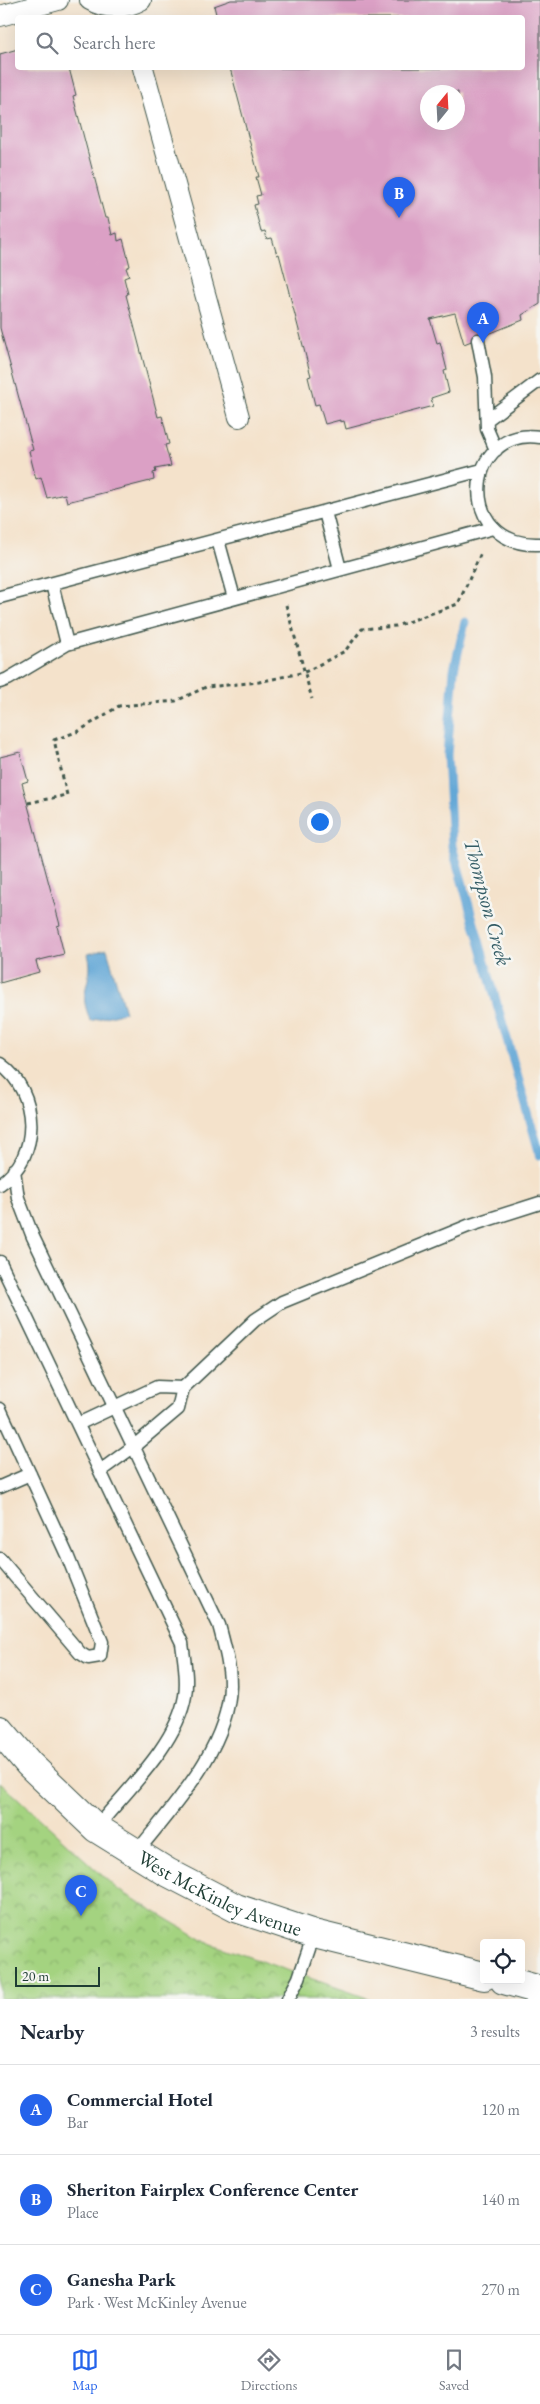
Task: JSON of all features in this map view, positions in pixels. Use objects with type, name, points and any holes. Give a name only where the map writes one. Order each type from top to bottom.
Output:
[{"type":"main road","name":"West McKinley Avenue","points":[[0,1730],[29,1764],[96,1828],[167,1872],[236,1908],[314,1934],[480,1975]]},
{"type":"main road","points":[[518,1984],[540,1990]]},
{"type":"street","points":[[0,16],[58,0]]},
{"type":"street","points":[[90,0],[96,4],[133,8]]},
{"type":"street","points":[[145,70],[239,417]]},
{"type":"lane","points":[[478,340],[486,377],[487,430],[496,450]]},
{"type":"lane","points":[[488,419],[540,380]]},
{"type":"lane","points":[[540,437],[531,436],[512,440],[496,450],[482,470],[478,485],[479,501],[484,515],[493,528],[508,539],[526,545],[540,544]]},
{"type":"lane","points":[[0,597],[482,470]]},
{"type":"lane","points":[[325,512],[340,570]]},
{"type":"lane","points":[[0,682],[8,680],[67,644],[493,528]]},
{"type":"lane","points":[[218,540],[234,598]]},
{"type":"lane","points":[[52,584],[67,644]]},
{"type":"lane","points":[[0,1064],[9,1070],[24,1091],[31,1115],[29,1141],[20,1164],[0,1184]]},
{"type":"lane","points":[[14,1170],[18,1198],[33,1237],[219,1625],[227,1655],[230,1686],[225,1715],[215,1740],[194,1780],[136,1853]]},
{"type":"lane","points":[[100,1471],[134,1447],[178,1409],[183,1388],[250,1325],[282,1302],[468,1226],[540,1203]]},
{"type":"lane","points":[[0,1262],[182,1643],[186,1668],[185,1696],[174,1727],[159,1751],[96,1828]]},
{"type":"lane","points":[[78,1424],[157,1387],[183,1388]]},
{"type":"lane","points":[[0,1409],[67,1555],[102,1642],[100,1656],[88,1658],[80,1653],[0,1559]]},
{"type":"lane","points":[[0,1487],[30,1474]]},
{"type":"lane","points":[[288,1999],[299,1978],[314,1934]]},
{"type":"path","points":[[28,803],[67,795],[54,740],[79,732],[119,706],[176,701],[206,687],[259,682],[305,672],[345,651],[362,630],[396,626],[458,604],[493,528]]},
{"type":"path","points":[[281,586],[312,699]]},
{"type":"green space","points":[[0,1782],[117,1889],[206,1942],[370,1999],[0,1999]]},
{"type":"water","points":[[107,949],[125,1012],[90,1021],[85,1001],[90,971],[88,954]]},
{"type":"building","points":[[231,0],[540,0],[540,304],[522,315],[523,320],[464,344],[455,313],[430,319],[437,343],[440,342],[447,370],[444,371],[449,392],[431,398],[433,406],[346,429],[344,421],[340,422],[340,420],[325,424],[319,404],[315,405],[308,377],[311,376],[279,254],[277,255],[272,238],[267,239],[265,231],[261,232],[254,205],[258,204],[256,196],[261,195],[256,177],[259,177],[231,70],[525,70],[525,15],[216,15],[214,6]]},
{"type":"building","points":[[15,50],[15,70],[70,70],[76,95],[73,96],[105,218],[108,218],[112,235],[117,233],[118,241],[123,239],[130,266],[126,268],[129,276],[124,278],[128,294],[126,295],[158,417],[162,416],[169,444],[165,445],[171,466],[155,469],[156,472],[153,473],[154,480],[67,502],[65,494],[47,498],[41,477],[36,479],[29,451],[33,450],[0,328],[0,54]]},
{"type":"building","points":[[20,752],[28,781],[22,783],[60,925],[57,926],[64,954],[36,961],[39,972],[0,983],[0,757]]},
{"type":"waterway","name":"Thompson Creek","points":[[465,622],[454,670],[447,755],[452,846],[540,1155]]},
{"type":"place","name":"Sheriton Fairplex Conference Center","points":[[399,218]]},
{"type":"place","name":"Commercial Hotel","points":[[483,343]]},
{"type":"place","name":"Ganesha Park","points":[[81,1916]]}]
